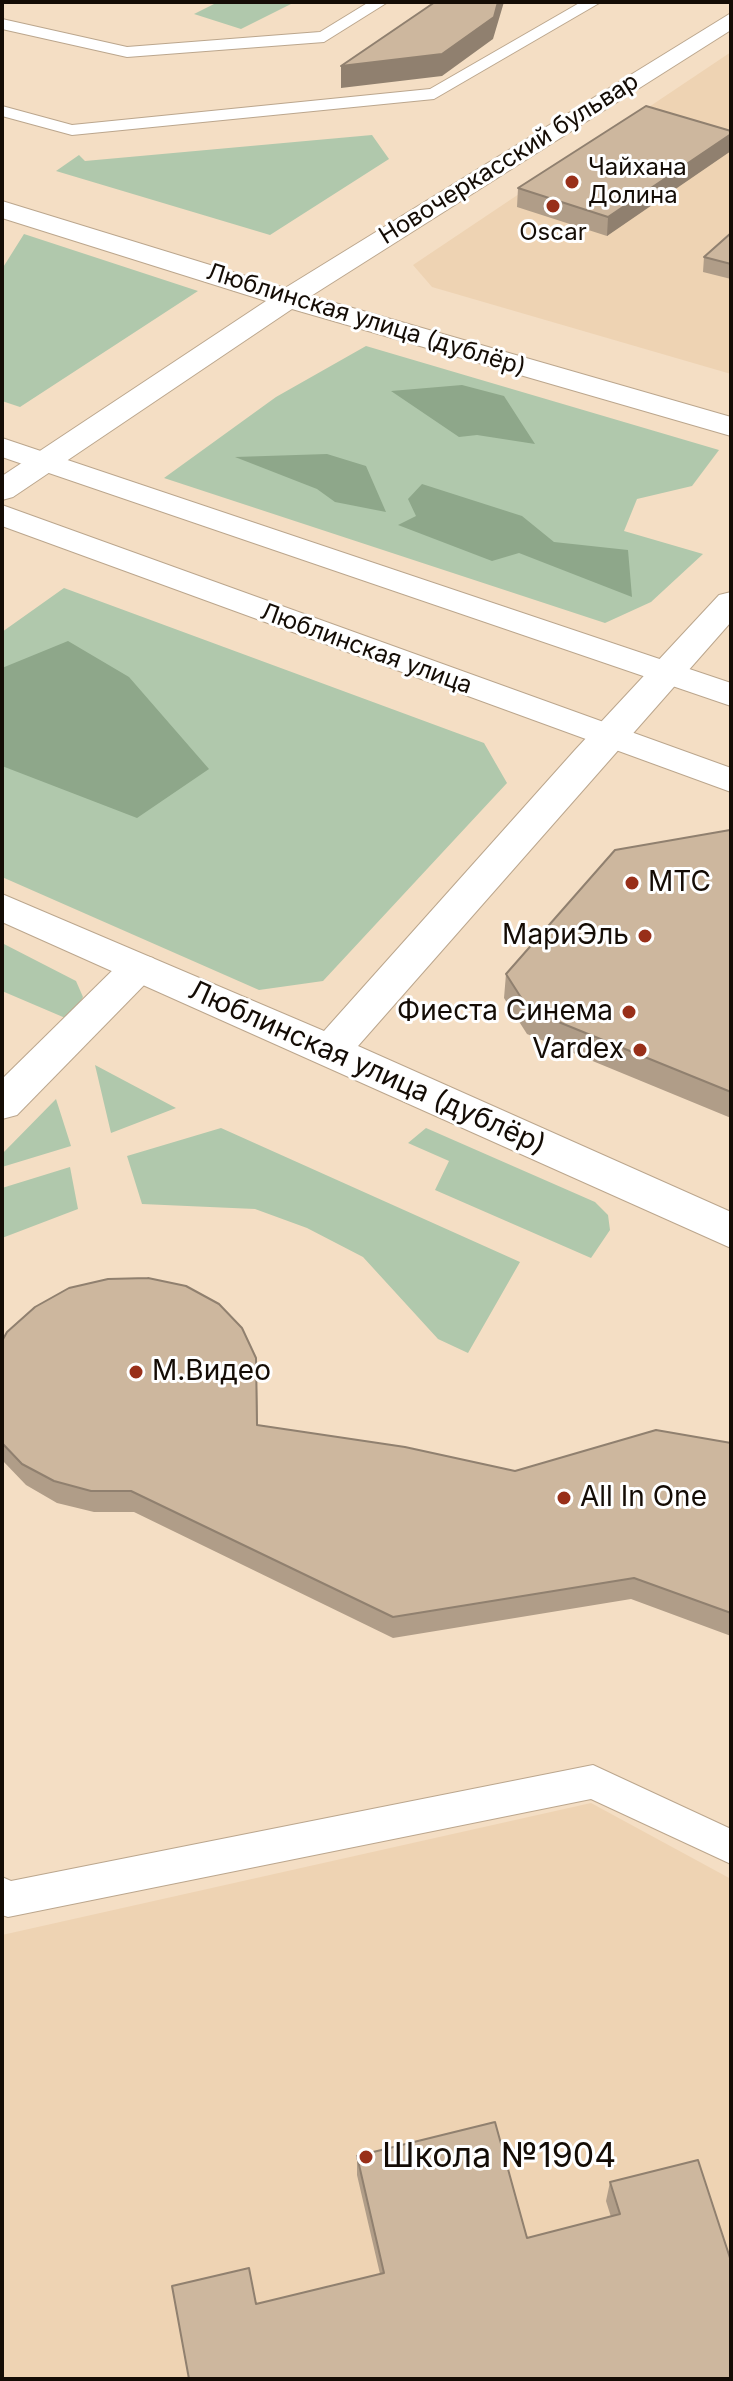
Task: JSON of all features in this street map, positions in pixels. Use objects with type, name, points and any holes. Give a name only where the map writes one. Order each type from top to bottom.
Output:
[{"type":"street","name":"Новочеркасский бульвар","points":[[2,490],[289,299],[731,20]]},
{"type":"street","name":"Люблинская улица (дублёр)","points":[[2,209],[289,299],[731,427]]},
{"type":"street","points":[[2,447],[731,695]]},
{"type":"street","name":"Люблинская улица","points":[[2,515],[731,781]]},
{"type":"street","points":[[330,1051],[607,737],[731,602]]},
{"type":"street","name":"Люблинская улица (дублёр)","points":[[2,907],[731,1231]]},
{"type":"street","points":[[2,1104],[139,967]]},
{"type":"lane","points":[[2,24],[127,52],[324,37],[380,2]]},
{"type":"lane","points":[[2,111],[72,130],[434,94],[593,2]]},
{"type":"lane","points":[[2,1895],[8,1899],[593,1782],[731,1847]]},
{"type":"shaded area","points":[[731,52],[731,374],[432,287],[413,265]]},
{"type":"shaded area","name":"Школа №1904","points":[[591,1803],[731,1879],[731,2379],[2,2379],[2,1935]]},
{"type":"green space","points":[[218,2],[293,3],[241,29],[194,14]]},
{"type":"green space","points":[[372,135],[389,159],[270,235],[56,171],[79,155],[85,161]]},
{"type":"green space","points":[[24,234],[198,291],[20,407],[2,401],[2,269]]},
{"type":"green space","points":[[366,346],[719,450],[692,486],[637,499],[624,531],[703,554],[651,602],[605,623],[164,478],[276,397]]},
{"type":"green space","points":[[462,385],[504,396],[535,444],[477,435],[459,437],[391,391]]},
{"type":"green space","points":[[327,454],[366,466],[386,512],[335,502],[317,489],[235,457]]},
{"type":"green space","points":[[422,484],[522,516],[554,542],[628,550],[632,597],[519,553],[492,561],[398,525],[416,516],[408,499]]},
{"type":"green space","points":[[64,588],[484,743],[507,783],[323,981],[259,990],[2,877],[2,632]]},
{"type":"green space","points":[[68,641],[129,677],[209,769],[137,818],[2,766],[2,668]]},
{"type":"green space","points":[[2,943],[76,981],[83,997],[70,1020],[2,991]]},
{"type":"green space","points":[[95,1065],[176,1108],[111,1133]]},
{"type":"green space","points":[[56,1099],[71,1146],[2,1167],[2,1154]]},
{"type":"green space","points":[[221,1128],[520,1262],[468,1353],[438,1339],[363,1257],[307,1228],[255,1209],[142,1204],[127,1156]]},
{"type":"green space","points":[[426,1128],[595,1202],[608,1215],[610,1230],[591,1258],[435,1190],[449,1161],[408,1143]]},
{"type":"green space","points":[[70,1167],[78,1209],[2,1238],[2,1188]]},
{"type":"building","points":[[435,2],[498,2],[494,17],[442,54],[341,66]]},
{"type":"building","points":[[646,106],[731,131],[731,134],[608,217],[518,188]]},
{"type":"building","points":[[731,233],[731,264],[704,257]]},
{"type":"building","name":"МариЭль","points":[[730,830],[731,1092],[529,1010],[506,974],[615,850]]},
{"type":"building","points":[[148,1278],[186,1286],[219,1304],[242,1328],[256,1358],[257,1425],[405,1447],[515,1471],[656,1430],[731,1443],[731,1613],[634,1578],[393,1617],[131,1491],[91,1491],[54,1481],[22,1464],[2,1443],[2,1341],[7,1332],[35,1307],[69,1288],[108,1279]]},
{"type":"building","points":[[495,2122],[527,2238],[620,2214],[610,2182],[698,2160],[731,2261],[731,2379],[189,2379],[172,2286],[249,2268],[256,2304],[384,2273],[357,2156]]},
{"type":"place","name":"Чайхана Долина","points":[[572,182]]},
{"type":"place","name":"Oscar","points":[[553,206]]},
{"type":"place","name":"МТС","points":[[632,883]]},
{"type":"place","name":"МариЭль","points":[[645,936]]},
{"type":"place","name":"Фиеста Синема","points":[[629,1012]]},
{"type":"place","name":"Vardex","points":[[640,1050]]},
{"type":"place","name":"М.Видео","points":[[136,1372]]},
{"type":"place","name":"All In One","points":[[564,1498]]},
{"type":"place","name":"Школа №1904","points":[[366,2157]]}]
